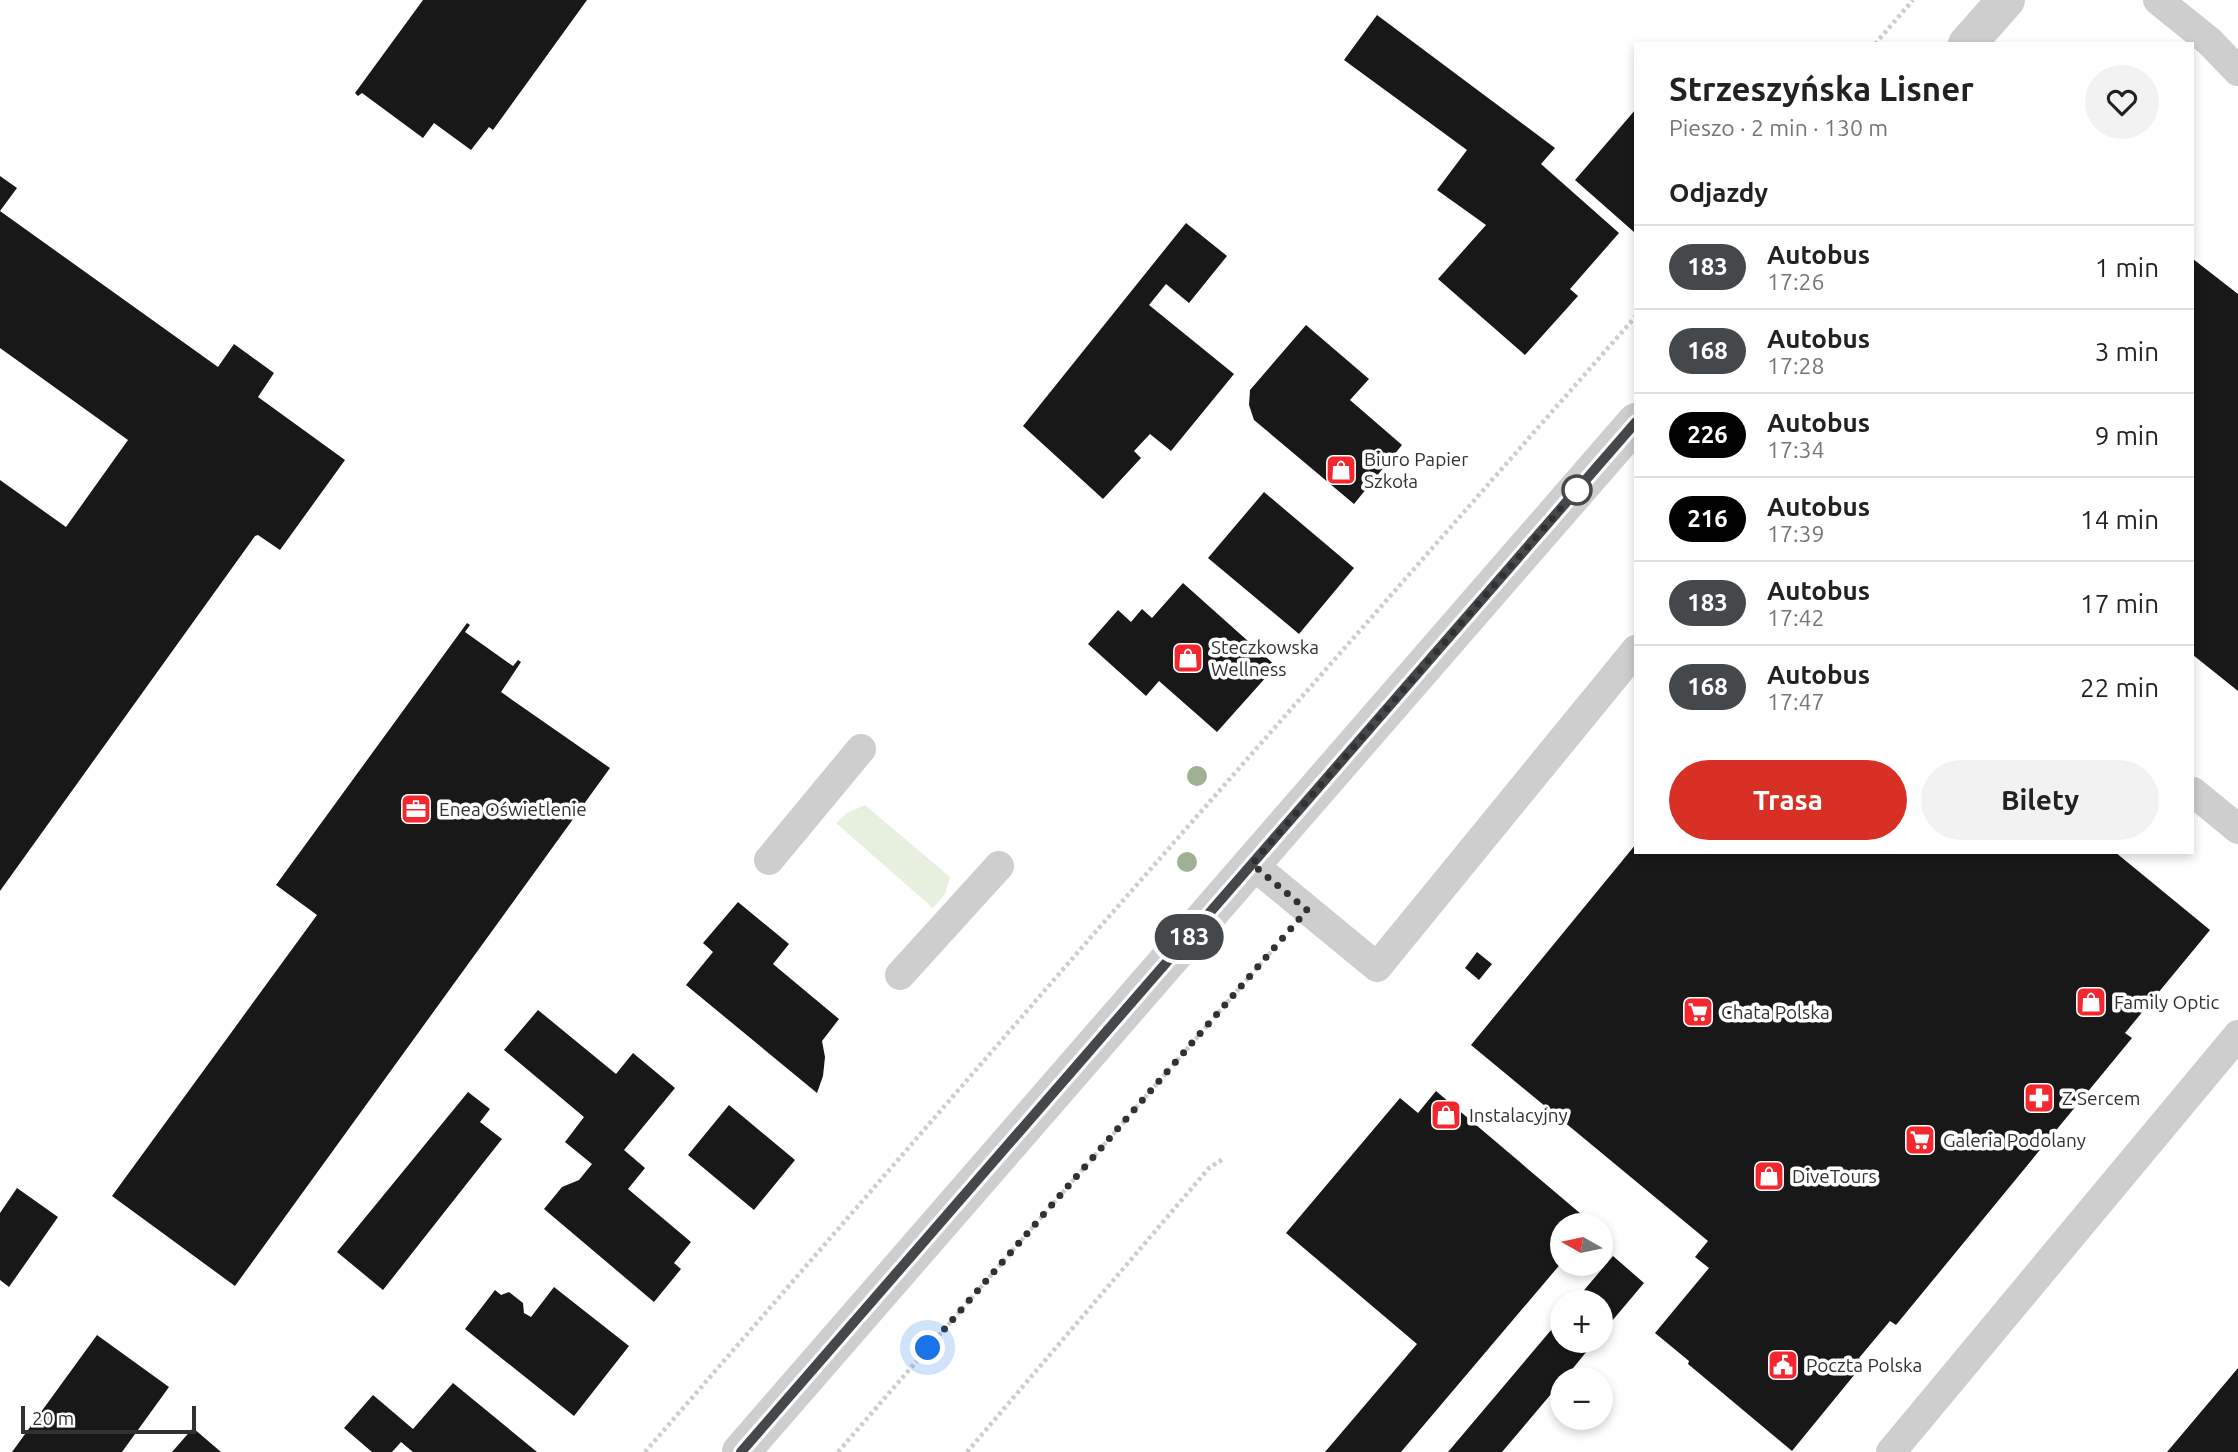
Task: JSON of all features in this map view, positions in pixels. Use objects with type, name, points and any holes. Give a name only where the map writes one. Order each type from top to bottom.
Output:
[{"type":"street","points":[[1969,42],[2006,0]]},
{"type":"street","points":[[741,1452],[1634,424]]},
{"type":"lane","points":[[2158,0],[2209,41],[2238,71]]},
{"type":"lane","points":[[1252,864],[1377,967],[1634,652]]},
{"type":"lane","points":[[769,860],[861,749]]},
{"type":"lane","points":[[2194,793],[2238,830]]},
{"type":"lane","points":[[900,975],[999,866]]},
{"type":"lane","points":[[1891,1452],[2238,1035]]},
{"type":"path","points":[[1877,42],[1913,0]]},
{"type":"path","points":[[645,1452],[1100,927],[1634,318]]},
{"type":"path","points":[[838,1452],[1307,910]]},
{"type":"path","points":[[967,1452],[1209,1168],[1223,1159]]},
{"type":"green space","points":[[865,805],[950,877],[945,894],[933,908],[836,823],[847,813]]},
{"type":"building","points":[[423,0],[587,0],[493,130],[489,127],[471,150],[434,123],[423,138],[362,93],[358,96],[355,93]]},
{"type":"building","points":[[1377,15],[1555,148],[1541,164],[1619,233],[1570,289],[1578,296],[1525,355],[1438,279],[1486,225],[1437,190],[1467,150],[1344,60]]},
{"type":"building","points":[[1634,111],[1634,232],[1575,180]]},
{"type":"building","points":[[0,176],[17,188],[0,211]]},
{"type":"building","points":[[0,211],[218,367],[234,344],[274,373],[258,397],[345,460],[280,550],[258,535],[255,536],[0,891],[0,480],[66,527],[128,440],[0,348]]},
{"type":"building","points":[[1186,223],[1227,256],[1189,303],[1166,284],[1149,305],[1234,374],[1171,451],[1150,434],[1134,451],[1141,458],[1103,499],[1023,426]]},
{"type":"building","points":[[2194,260],[2238,294],[2238,691],[2194,656]]},
{"type":"building","points":[[1306,325],[1369,379],[1350,400],[1402,445],[1354,504],[1254,420],[1249,405],[1250,390]]},
{"type":"building","points":[[1264,492],[1354,568],[1299,634],[1208,558]]},
{"type":"building","points":[[1183,583],[1276,666],[1217,732],[1159,681],[1146,696],[1088,644],[1118,610],[1131,622],[1142,609],[1152,618]]},
{"type":"building","points":[[467,623],[470,625],[465,632],[513,666],[518,660],[521,662],[501,692],[610,768],[235,1286],[112,1196],[317,915],[276,885]]},
{"type":"building","points":[[1634,846],[1634,854],[2117,854],[2210,930],[2125,1033],[2132,1038],[1896,1325],[1890,1321],[1859,1358],[1864,1363],[1792,1451],[1655,1333],[1709,1268],[1695,1257],[1708,1241],[1471,1045]]},
{"type":"building","points":[[738,902],[789,944],[773,964],[839,1019],[822,1041],[825,1057],[823,1076],[817,1093],[686,985],[713,952],[703,943]]},
{"type":"building","points":[[1477,952],[1492,964],[1479,980],[1465,968]]},
{"type":"building","points":[[538,1010],[616,1074],[633,1053],[675,1088],[624,1150],[645,1168],[628,1189],[691,1242],[674,1263],[681,1269],[654,1302],[544,1209],[562,1187],[579,1180],[592,1164],[565,1142],[584,1117],[504,1050]]},
{"type":"building","points":[[1436,1091],[1580,1213],[1550,1213],[1550,1276],[1401,1452],[1325,1452],[1417,1344],[1286,1233],[1400,1098],[1418,1113]]},
{"type":"building","points":[[468,1092],[490,1109],[480,1122],[502,1139],[383,1290],[337,1252]]},
{"type":"building","points":[[729,1105],[795,1160],[754,1210],[688,1155]]},
{"type":"building","points":[[17,1188],[58,1217],[9,1287],[0,1280],[0,1213]]},
{"type":"building","points":[[1614,1257],[1644,1283],[1613,1320],[1613,1290],[1584,1290],[1596,1276],[1614,1276]]},
{"type":"building","points":[[554,1287],[629,1346],[574,1416],[465,1329],[495,1290],[501,1295],[509,1292],[523,1303],[524,1313],[531,1317]]},
{"type":"building","points":[[1550,1331],[1550,1353],[1585,1353],[1574,1367],[1550,1367],[1550,1395],[1502,1452],[1448,1452]]},
{"type":"building","points":[[97,1335],[169,1387],[122,1452],[12,1452]]},
{"type":"building","points":[[2238,1368],[2238,1452],[2167,1452]]},
{"type":"building","points":[[453,1383],[537,1452],[413,1452],[401,1442],[392,1452],[372,1452],[344,1428],[373,1395],[413,1429]]},
{"type":"building","points":[[193,1428],[221,1452],[172,1452]]},
{"type":"bus line","name":"183","points":[[741,1452],[1634,424]]},
{"type":"place","name":"Biuro Papier Szkoła","points":[[1341,470]]},
{"type":"place","name":"Steczkowska Wellness","points":[[1188,658]]},
{"type":"place","name":"Enea Oświetlenie","points":[[416,809]]},
{"type":"place","name":"Family Optic","points":[[2091,1002]]},
{"type":"place","name":"Chata Polska","points":[[1698,1012]]},
{"type":"place","name":"Z Sercem","points":[[2039,1098]]},
{"type":"place","name":"Instalacyjny","points":[[1446,1115]]},
{"type":"place","name":"Galeria Podolany","points":[[1920,1140]]},
{"type":"place","name":"DiveTours","points":[[1769,1176]]},
{"type":"place","name":"Poczta Polska","points":[[1783,1365]]},
{"type":"route","points":[[928,1348],[1307,910],[1252,864],[1577,490]]}]
